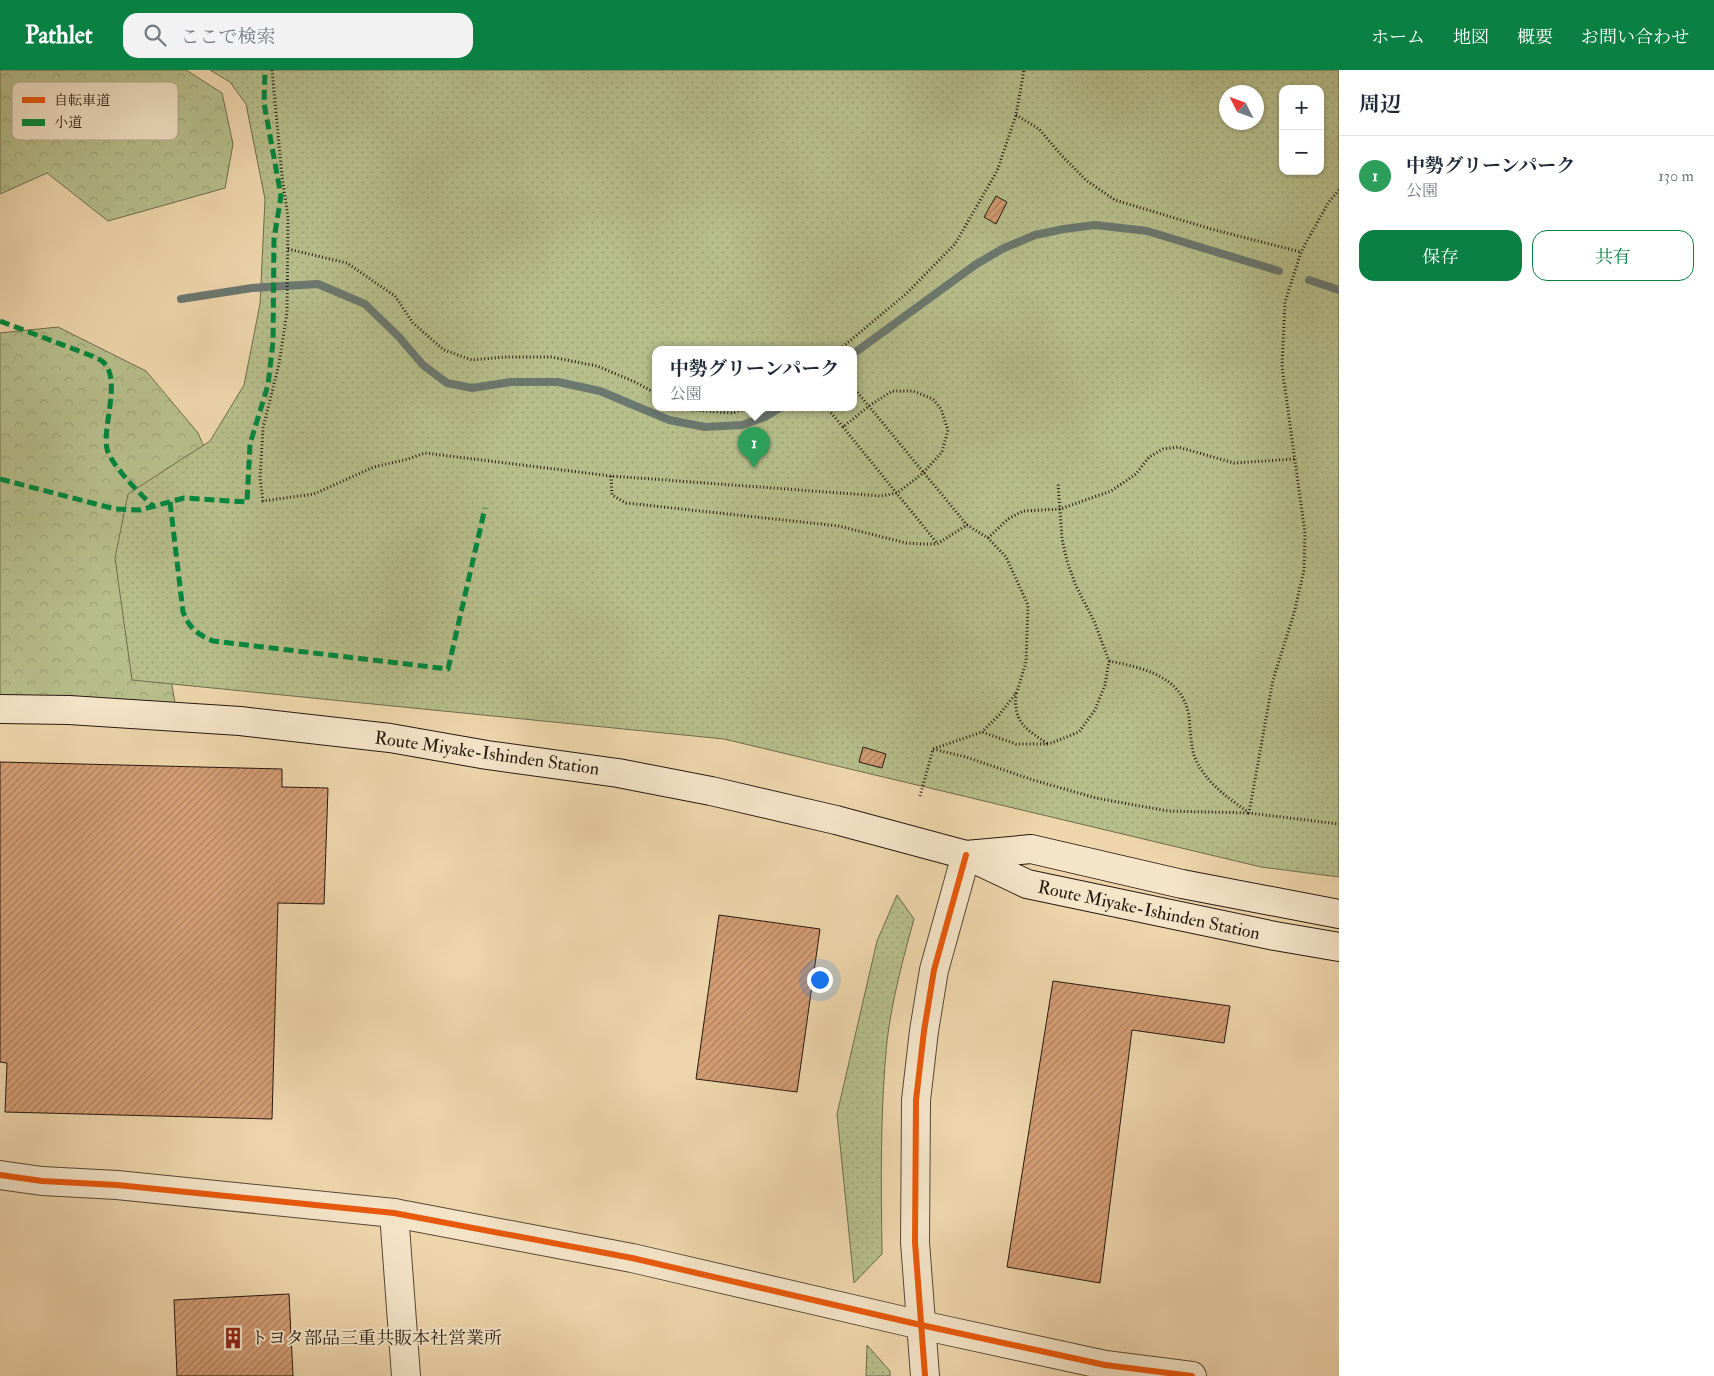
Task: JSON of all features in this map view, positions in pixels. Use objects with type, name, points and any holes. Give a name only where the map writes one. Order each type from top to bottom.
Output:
[{"type":"street","name":"Route Miyake-Ishinden Station","points":[[0,709],[69,710],[240,721],[390,738],[618,773],[711,791],[836,820],[966,855],[1026,884],[1275,936],[1339,946]]},
{"type":"street","name":"Route Miyake-Ishinden Station","points":[[966,855],[1031,849],[1182,884],[1339,914]]},
{"type":"street","points":[[924,1376],[915,1242],[916,1100],[924,1030],[934,970],[966,855]]},
{"type":"street","points":[[0,1175],[42,1181],[118,1185],[394,1213],[632,1258],[921,1326],[1105,1365],[1192,1376]]},
{"type":"street","points":[[394,1213],[406,1376]]},
{"type":"path","points":[[272,70],[282,176],[288,217],[287,312],[279,364],[263,428],[260,478],[263,501],[314,494],[374,467],[425,453],[610,476],[881,496],[896,493],[924,473],[942,452],[948,430],[941,409],[933,399],[913,391],[892,391],[868,406],[843,427]]},
{"type":"path","points":[[844,346],[906,294],[955,244],[997,171],[1016,115],[1024,70]]},
{"type":"path","points":[[1016,115],[1039,130],[1087,181],[1115,200],[1211,229],[1301,252]]},
{"type":"path","points":[[1249,813],[1274,680],[1294,613],[1304,570],[1306,534],[1282,367],[1285,302],[1301,252],[1328,203],[1339,190]]},
{"type":"path","points":[[288,249],[347,263],[395,296],[412,323],[444,350],[472,360],[505,357],[551,357],[597,366],[652,391]]},
{"type":"path","points":[[857,392],[967,525],[988,538],[1006,557],[1028,604],[1026,662],[1014,707],[1019,720],[1026,729],[1049,744]]},
{"type":"path","points":[[706,411],[733,413],[739,411]]},
{"type":"path","points":[[829,411],[937,544]]},
{"type":"path","points":[[988,538],[1008,520],[1023,512],[1060,508],[1112,491],[1136,474],[1148,456],[1163,449],[1178,447],[1234,463],[1295,459]]},
{"type":"path","points":[[610,476],[612,495],[626,503],[839,526],[906,543],[937,544],[967,525]]},
{"type":"path","points":[[982,732],[1016,744],[1049,744],[1079,732],[1095,710],[1106,685],[1110,661],[1094,621],[1076,586],[1067,561],[1062,539],[1058,483]]},
{"type":"path","points":[[1110,661],[1156,673],[1181,693],[1188,713],[1194,756],[1205,775],[1220,792],[1249,813]]},
{"type":"path","points":[[933,749],[982,732],[999,715],[1017,692]]},
{"type":"path","points":[[933,749],[1096,798],[1168,811],[1249,813],[1339,824]]},
{"type":"path","points":[[920,796],[933,749]]},
{"type":"green space","points":[[0,70],[186,70],[222,93],[233,144],[225,188],[108,221],[47,173],[0,194]]},
{"type":"green space","points":[[210,70],[1339,70],[1339,877],[1261,867],[724,739],[132,680],[115,558],[128,494],[210,441],[244,385],[260,304],[265,199],[246,104],[230,82]]},
{"type":"green space","points":[[58,327],[146,371],[198,433],[221,486],[149,553],[175,703],[0,697],[0,333]]},
{"type":"green space","points":[[897,895],[914,919],[895,995],[887,1041],[882,1121],[882,1254],[854,1283],[837,1114],[877,941]]},
{"type":"green space","points":[[867,1345],[890,1371],[890,1376],[866,1376]]},
{"type":"building","points":[[996,196],[1007,202],[996,224],[984,217]]},
{"type":"building","points":[[863,747],[886,754],[882,768],[859,762]]},
{"type":"building","points":[[0,762],[282,769],[282,787],[328,788],[324,904],[278,903],[272,1119],[5,1112],[7,1063],[0,1062]]},
{"type":"building","points":[[719,915],[820,929],[797,1092],[696,1079]]},
{"type":"building","points":[[1053,981],[1230,1006],[1224,1043],[1132,1030],[1100,1283],[1007,1267]]},
{"type":"building","name":"トヨタ部品三重共販本社営業所","points":[[289,1294],[293,1376],[177,1376],[174,1300]]},
{"type":"waterway","points":[[857,351],[975,265],[1002,249],[1035,235],[1064,229],[1095,225],[1147,231],[1279,271]]},
{"type":"waterway","points":[[1309,280],[1339,290]]},
{"type":"waterway","points":[[181,299],[252,288],[318,284],[365,304],[399,337],[423,365],[447,383],[472,388],[511,382],[558,382],[600,391],[669,420],[705,427],[742,425],[765,417],[775,411]]},
{"type":"marked path","points":[[0,479],[115,509],[140,510],[184,498],[247,502],[250,444],[268,385],[273,342],[274,239],[281,196],[264,103],[265,70]]},
{"type":"marked path","points":[[0,321],[92,356],[103,362],[108,369],[111,379],[106,440],[107,449],[120,471],[153,506]]},
{"type":"marked path","points":[[170,502],[183,612],[191,627],[203,636],[213,641],[448,669],[485,508]]},
{"type":"cycle path","points":[[925,1376],[915,1242],[916,1100],[924,1031],[934,970],[966,855]]},
{"type":"cycle path","points":[[0,1175],[42,1181],[117,1185],[394,1213],[632,1258],[921,1325],[1105,1365],[1192,1376]]},
{"type":"place","name":"中勢グリーンパーク","points":[[754,468]]},
{"type":"place","name":"トヨタ部品三重共販本社営業所","points":[[233,1338]]}]
